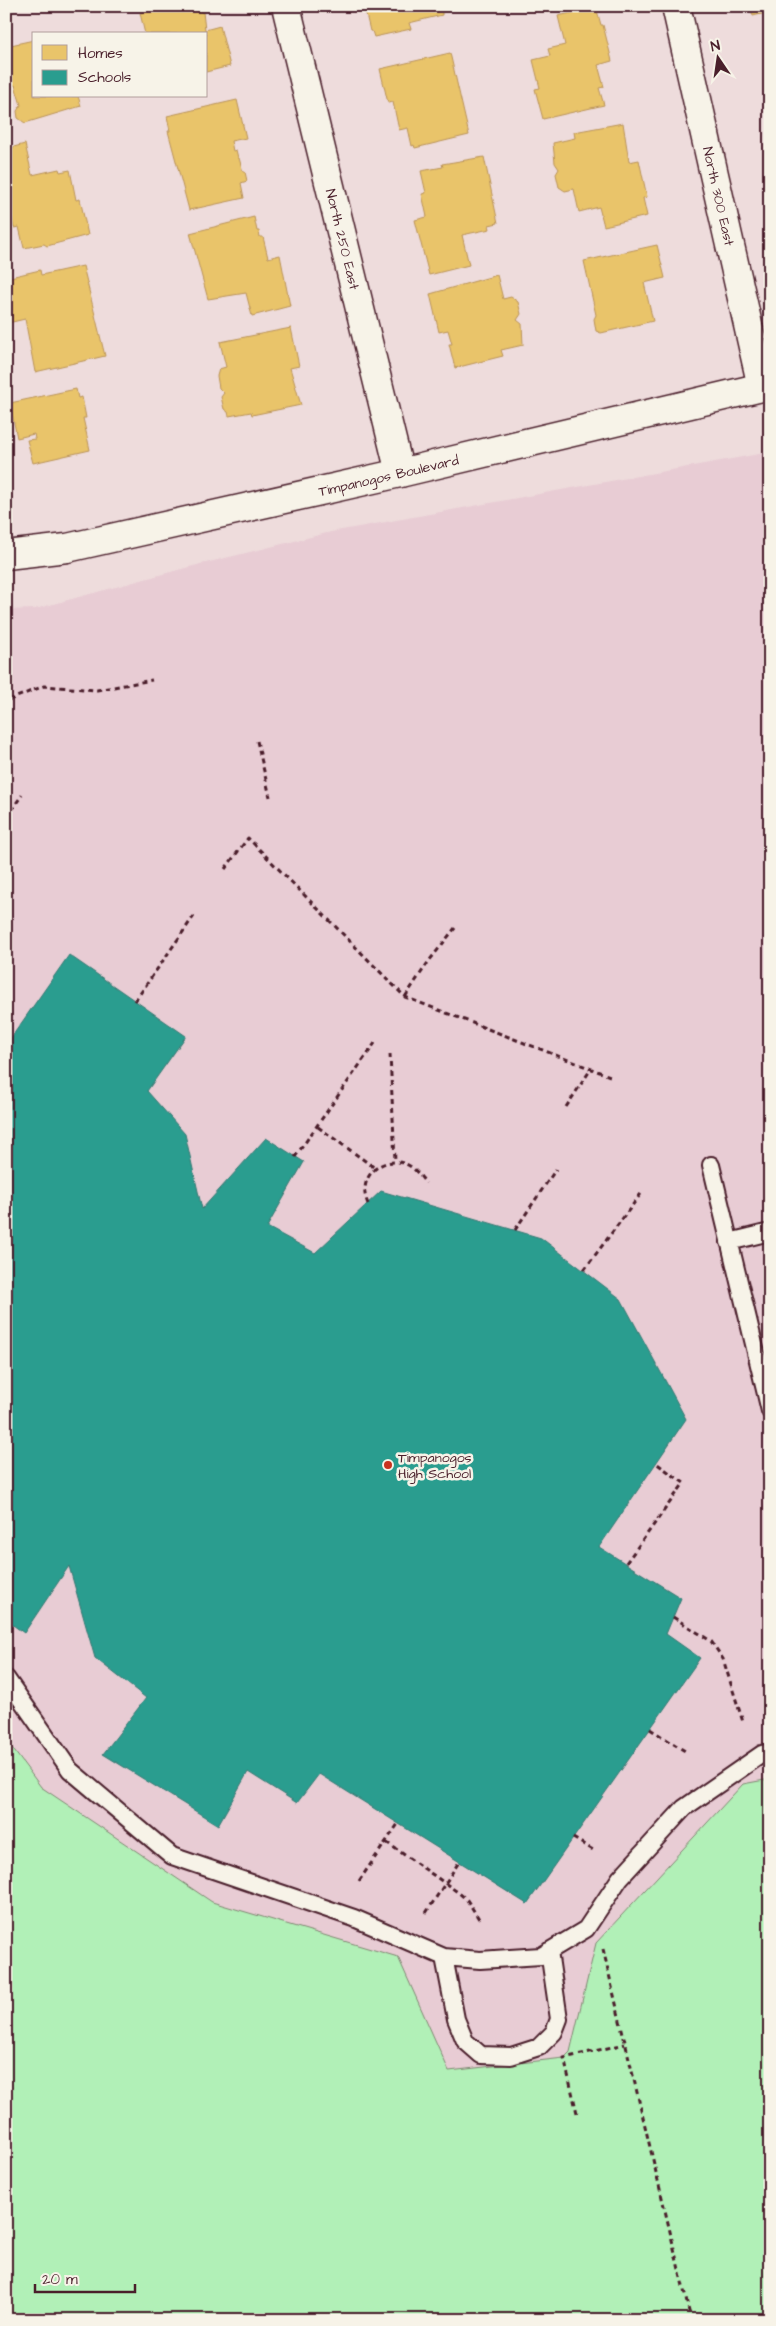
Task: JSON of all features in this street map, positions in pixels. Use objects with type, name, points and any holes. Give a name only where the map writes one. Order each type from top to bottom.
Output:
[{"type":"street","name":"North 250 East","points":[[286,6],[400,473]]},
{"type":"street","name":"North 300 East","points":[[676,6],[766,386]]},
{"type":"street","name":"Timpanogos Boulevard","points":[[6,555],[67,548],[400,473],[766,386]]},
{"type":"lane","points":[[711,1165],[770,1411]]},
{"type":"lane","points":[[729,1242],[770,1232]]},
{"type":"lane","points":[[6,1678],[70,1770],[172,1856],[354,1918],[444,1958],[480,1960],[541,1956],[586,1929],[620,1878],[684,1808],[762,1754],[770,1752]]},
{"type":"lane","points":[[444,1958],[456,2019],[465,2041],[481,2055],[511,2056],[539,2047],[554,2032],[559,2020],[549,1951]]},
{"type":"path","points":[[9,700],[44,686],[97,690],[152,680]]},
{"type":"path","points":[[257,741],[270,797]]},
{"type":"path","points":[[6,818],[22,795]]},
{"type":"path","points":[[225,869],[248,838],[405,997],[610,1076]]},
{"type":"path","points":[[135,1001],[194,916]]},
{"type":"path","points":[[405,997],[429,961],[455,928]]},
{"type":"path","points":[[295,1156],[318,1127],[375,1043]]},
{"type":"path","points":[[390,1054],[395,1161]]},
{"type":"path","points":[[566,1106],[590,1069]]},
{"type":"path","points":[[318,1127],[375,1168]]},
{"type":"path","points":[[368,1204],[364,1190],[367,1179],[375,1168],[395,1161],[408,1165],[426,1183]]},
{"type":"path","points":[[515,1230],[556,1168]]},
{"type":"path","points":[[584,1270],[643,1191]]},
{"type":"path","points":[[626,1563],[684,1483],[656,1463]]},
{"type":"path","points":[[673,1617],[711,1642],[722,1659],[743,1722]]},
{"type":"path","points":[[650,1729],[685,1751]]},
{"type":"path","points":[[359,1881],[398,1824]]},
{"type":"path","points":[[573,1838],[593,1850]]},
{"type":"path","points":[[386,1842],[466,1900],[481,1922]]},
{"type":"path","points":[[426,1913],[459,1862]]},
{"type":"path","points":[[601,1940],[691,2320]]},
{"type":"path","points":[[577,2113],[564,2058],[625,2044]]},
{"type":"shaded area","name":"Timpanogos High School","points":[[770,452],[770,2320],[6,2320],[6,610],[35,609],[189,567],[331,532]]},
{"type":"green space","points":[[6,1740],[41,1787],[212,1902],[398,1957],[449,2071],[564,2058],[570,2052],[596,1943],[743,1784],[770,1779],[770,2320],[6,2320]]},
{"type":"building: Homes","points":[[170,6],[200,6],[201,12],[203,12],[205,30],[220,26],[230,66],[208,72],[208,32],[145,32],[140,13]]},
{"type":"building: Homes","points":[[364,6],[442,6],[442,15],[409,23],[411,29],[374,37],[372,31],[370,31]]},
{"type":"building: Homes","points":[[750,6],[770,6],[770,12],[753,16]]},
{"type":"building: Homes","points":[[596,7],[601,25],[603,25],[612,61],[598,65],[604,87],[599,88],[604,105],[543,119],[535,89],[540,88],[533,60],[550,56],[548,49],[565,45],[558,16]]},
{"type":"building: Homes","points":[[32,40],[32,98],[79,98],[81,106],[25,123],[18,118],[17,111],[21,105],[15,85],[6,87],[6,46]]},
{"type":"building: Homes","points":[[450,53],[469,135],[415,148],[414,145],[412,146],[408,128],[399,130],[393,102],[388,103],[380,69]]},
{"type":"building: Homes","points":[[237,100],[246,138],[231,141],[233,151],[236,150],[243,172],[245,172],[247,181],[241,183],[244,198],[189,210],[168,131],[170,131],[167,116]]},
{"type":"building: Homes","points":[[623,123],[629,162],[639,160],[647,197],[643,198],[647,216],[604,226],[599,207],[579,212],[574,189],[565,191],[559,187],[556,174],[559,169],[555,163],[553,143],[575,138],[574,132]]},
{"type":"building: Homes","points":[[25,144],[32,175],[59,169],[60,172],[70,170],[76,200],[80,199],[88,235],[47,246],[44,244],[24,248],[19,227],[14,228],[9,206],[6,207],[6,149]]},
{"type":"building: Homes","points":[[484,157],[498,223],[489,225],[490,229],[462,235],[469,265],[429,275],[415,220],[427,217],[422,194],[426,193],[421,171],[443,167],[442,164]]},
{"type":"building: Homes","points":[[254,217],[257,231],[259,231],[260,237],[263,237],[268,258],[280,255],[290,306],[252,316],[246,293],[208,299],[190,233]]},
{"type":"building: Homes","points":[[657,245],[665,278],[644,283],[653,321],[601,333],[596,331],[594,319],[596,315],[584,261]]},
{"type":"building: Homes","points":[[83,266],[105,356],[35,372],[25,319],[8,323],[6,278],[40,270],[41,275]]},
{"type":"building: Homes","points":[[497,275],[503,299],[511,297],[518,302],[521,314],[517,320],[522,324],[523,345],[501,350],[503,356],[455,368],[449,344],[452,344],[448,330],[439,332],[430,294]]},
{"type":"building: Homes","points":[[291,328],[299,366],[290,368],[301,405],[252,415],[251,412],[229,416],[228,412],[224,409],[221,397],[224,393],[219,388],[217,376],[219,369],[226,367],[220,342]]},
{"type":"building: Homes","points":[[76,389],[78,398],[82,397],[86,418],[83,418],[90,450],[33,463],[27,440],[35,439],[34,434],[17,438],[10,403]]},
{"type":"building: Schools","points":[[69,955],[186,1036],[147,1091],[185,1134],[202,1209],[266,1138],[304,1162],[267,1227],[315,1253],[381,1191],[541,1238],[621,1299],[686,1419],[599,1547],[681,1598],[666,1634],[700,1658],[527,1904],[319,1774],[297,1803],[248,1772],[218,1825],[103,1754],[146,1698],[95,1658],[69,1566],[24,1633],[6,1620],[6,1447],[12,1440],[6,1436],[6,1045]]},
{"type":"place","name":"Timpanogos High School","points":[[388,1465]]}]
